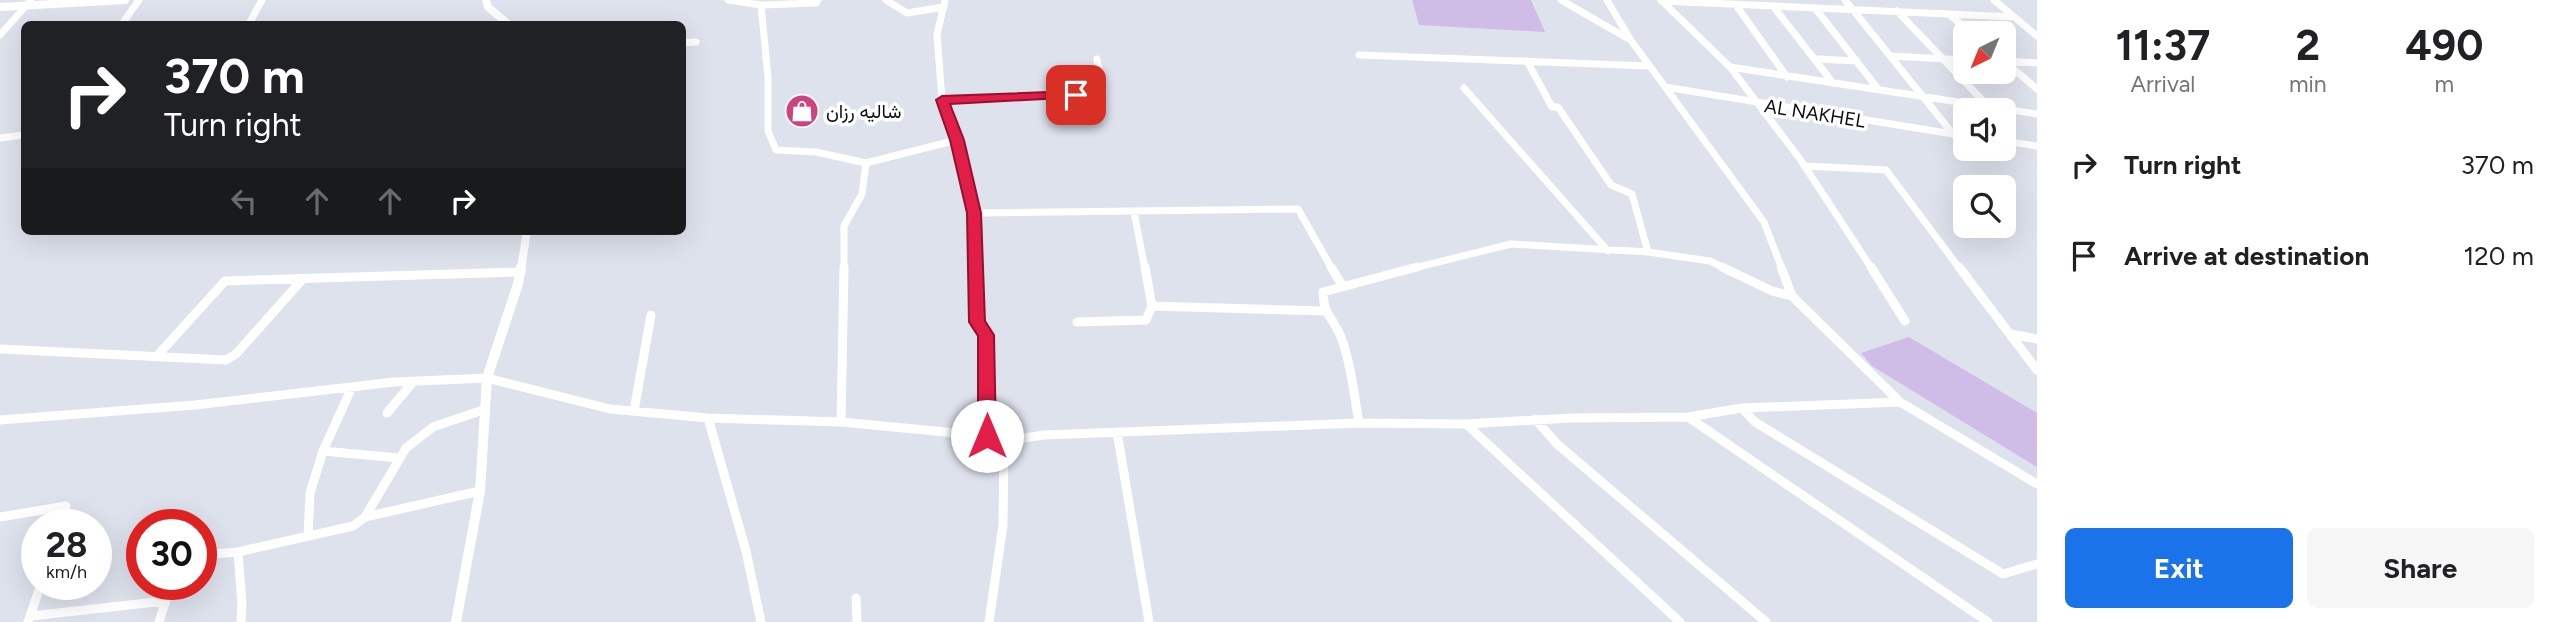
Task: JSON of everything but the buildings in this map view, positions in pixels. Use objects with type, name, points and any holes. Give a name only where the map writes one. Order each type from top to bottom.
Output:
[{"type":"street","points":[[0,7],[29,3],[125,0]]},
{"type":"street","points":[[124,21],[139,0]]},
{"type":"street","points":[[251,21],[262,0]]},
{"type":"street","points":[[486,0],[488,7],[504,21]]},
{"type":"street","points":[[728,0],[761,5],[816,3],[818,0]]},
{"type":"street","points":[[886,0],[897,11],[906,15],[944,3],[937,35],[942,100],[957,140],[974,213],[977,322],[986,335],[987,436]]},
{"type":"street","points":[[1561,0],[1630,39]]},
{"type":"street","points":[[1607,0],[1649,66],[1764,222],[1791,296],[1900,402],[2037,484]]},
{"type":"street","points":[[1662,0],[2014,17]]},
{"type":"street","points":[[1662,0],[1730,67],[1761,104],[1806,166],[1905,321]]},
{"type":"street","points":[[1845,0],[1953,134]]},
{"type":"street","points":[[1993,0],[2037,36]]},
{"type":"street","points":[[0,35],[29,3]]},
{"type":"street","points":[[761,5],[768,77],[768,131],[776,150],[816,152],[866,163],[957,140]]},
{"type":"street","points":[[1736,5],[1787,77]]},
{"type":"street","points":[[1773,6],[1833,83]]},
{"type":"street","points":[[1815,8],[1878,89]]},
{"type":"street","points":[[1897,11],[1980,98]]},
{"type":"street","points":[[1950,15],[1957,21]]},
{"type":"street","points":[[686,43],[696,42]]},
{"type":"street","points":[[1359,55],[1649,66]]},
{"type":"street","points":[[1891,56],[1953,59]]},
{"type":"street","points":[[942,100],[1103,94],[1097,59]]},
{"type":"street","points":[[1816,59],[1857,61]]},
{"type":"street","points":[[1527,61],[1552,107],[1558,107],[1611,186],[1632,194],[1648,252]]},
{"type":"street","points":[[2037,63],[2004,61],[2037,89]]},
{"type":"street","points":[[1730,67],[1953,101]]},
{"type":"street","name":"AL NAKHEL","points":[[1665,86],[1953,134]]},
{"type":"street","points":[[1464,88],[1608,251]]},
{"type":"street","points":[[2016,111],[2037,114]]},
{"type":"street","points":[[0,138],[21,135]]},
{"type":"street","points":[[2016,143],[2037,146]]},
{"type":"street","points":[[841,422],[845,328],[844,226],[862,194],[866,163]]},
{"type":"street","points":[[1806,166],[1886,170],[2037,370]]},
{"type":"street","points":[[974,213],[1298,209],[1342,285]]},
{"type":"street","points":[[1077,322],[1146,320],[1152,306],[1135,212]]},
{"type":"street","points":[[456,622],[480,491],[486,378],[521,272],[526,235]]},
{"type":"street","points":[[1359,424],[1340,334],[1324,311],[1323,292],[1342,285],[1511,244],[1648,252],[1710,261],[1772,291],[1791,296]]},
{"type":"street","points":[[156,357],[225,281],[521,272]]},
{"type":"street","points":[[0,349],[226,360],[243,347],[302,280]]},
{"type":"street","points":[[1152,306],[1324,311]]},
{"type":"street","points":[[634,411],[651,314]]},
{"type":"street","points":[[2010,334],[2037,339]]},
{"type":"street","points":[[0,420],[195,405],[352,387],[486,378],[610,409],[708,418],[841,422],[987,436],[1004,441],[1044,435],[1117,432],[1688,416],[1742,408],[1900,402]]},
{"type":"street","points":[[387,413],[413,382]]},
{"type":"street","points":[[308,536],[310,493],[323,451],[352,387]]},
{"type":"street","points":[[1742,408],[1755,422],[2004,574],[2037,564]]},
{"type":"street","points":[[217,554],[238,552],[353,526],[365,517],[406,448],[433,427],[483,410]]},
{"type":"street","points":[[1688,416],[1988,622]]},
{"type":"street","points":[[708,418],[746,551],[761,622]]},
{"type":"street","points":[[1535,419],[1557,444],[1766,622]]},
{"type":"street","points":[[1466,424],[1680,622]]},
{"type":"street","points":[[1117,432],[1149,622]]},
{"type":"street","points":[[989,622],[1003,525],[1004,441]]},
{"type":"street","points":[[323,451],[398,458]]},
{"type":"street","points":[[365,517],[480,491]]},
{"type":"street","points":[[50,509],[66,506],[65,509]]},
{"type":"street","points":[[0,518],[21,514]]},
{"type":"street","points":[[238,552],[235,569],[244,606],[241,622]]},
{"type":"street","points":[[856,598],[857,622]]},
{"type":"street","points":[[36,600],[29,619],[165,601],[159,622]]},
{"type":"shaded area","points":[[1412,0],[1531,0],[1545,32],[1419,25]]},
{"type":"shaded area","points":[[1909,337],[2037,413],[2037,467],[1872,366],[1861,353]]},
{"type":"place","name":"شاليه رزان","points":[[802,111]]},
{"type":"route","points":[[987,436],[986,335],[977,322],[974,213],[957,140],[942,100],[1076,95]]}]
